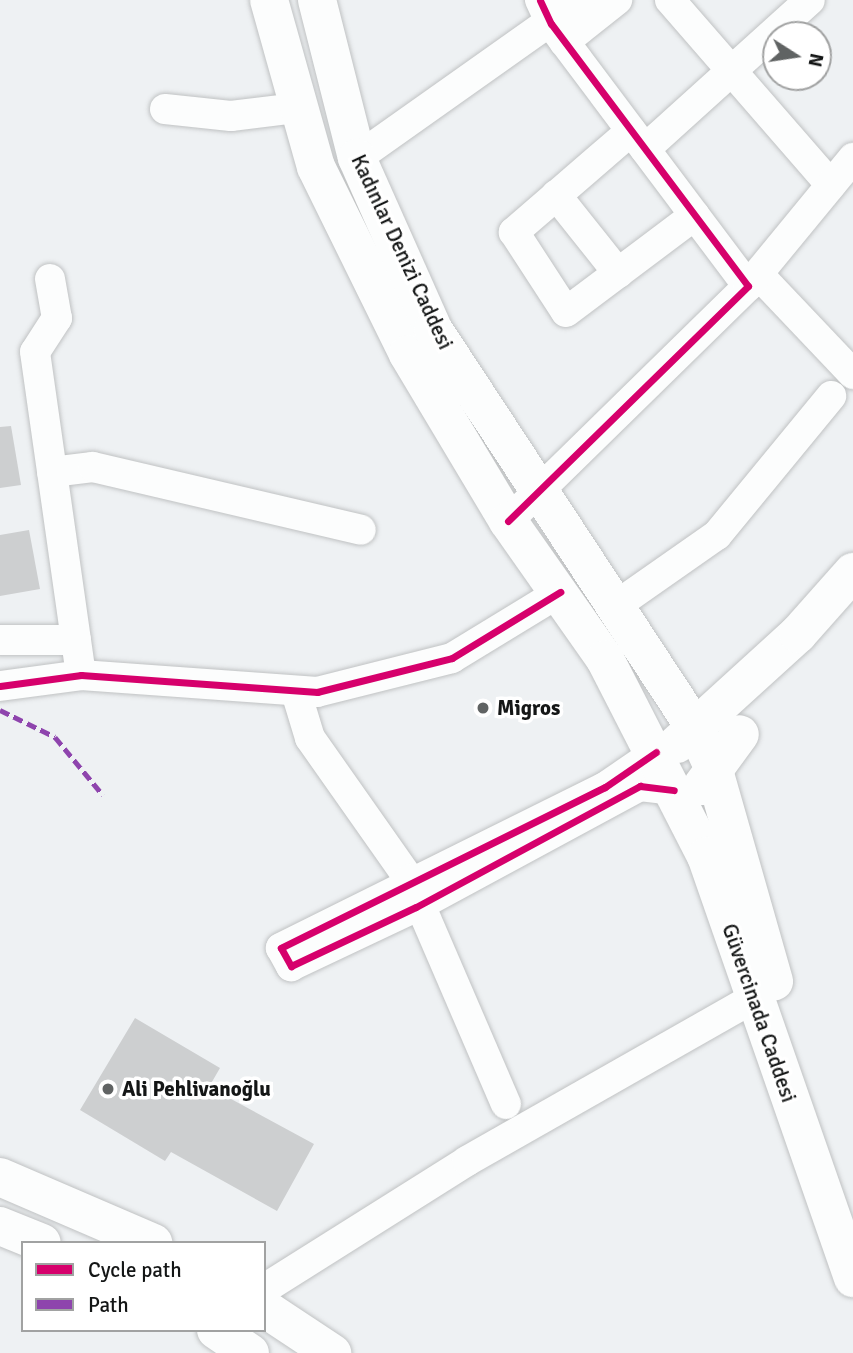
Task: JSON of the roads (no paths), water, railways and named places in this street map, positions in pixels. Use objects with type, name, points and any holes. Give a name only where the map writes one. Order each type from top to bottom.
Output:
[{"type":"main road","name":"Kadınlar Denizi Caddesi","points":[[269,0],[296,108],[316,167],[408,354],[508,521],[560,592],[656,752]]},
{"type":"main road","name":"Kadınlar Denizi Caddesi","points":[[317,0],[357,158],[433,329],[537,494],[694,726],[713,767],[733,840]]},
{"type":"main road","points":[[656,752],[694,726],[798,634],[853,572]]},
{"type":"main road","points":[[694,726],[670,763],[674,790],[689,794],[705,785],[713,767],[740,734],[798,634]]},
{"type":"main road","points":[[733,840],[731,791],[740,734]]},
{"type":"main road","name":"Güvercinada Caddesi","points":[[656,752],[706,856],[752,999],[853,1278]]},
{"type":"main road","name":"Güvercinada Caddesi","points":[[733,840],[809,1098],[853,1201]]},
{"type":"main road","points":[[0,1177],[148,1241]]},
{"type":"main road","points":[[0,1226],[37,1241]]},
{"type":"main road","points":[[278,1318],[322,1353]]},
{"type":"main road","points":[[278,1318],[332,1353]]},
{"type":"main road","points":[[219,1332],[250,1353]]},
{"type":"street","points":[[357,158],[580,0]]},
{"type":"street","points":[[552,22],[617,0]]},
{"type":"street","points":[[670,0],[831,185]]},
{"type":"street","points":[[695,215],[566,312],[514,232],[556,195],[735,74],[810,0]]},
{"type":"street","points":[[552,22],[695,215],[753,280],[853,374]]},
{"type":"street","points":[[165,109],[231,116],[296,108]]},
{"type":"street","points":[[508,521],[753,280],[853,158]]},
{"type":"street","points":[[556,195],[618,273]]},
{"type":"street","points":[[50,279],[57,318],[35,352],[81,676]]},
{"type":"street","points":[[614,607],[717,535],[831,396]]},
{"type":"street","points":[[52,471],[93,467],[361,530]]},
{"type":"street","points":[[0,686],[81,676],[296,692],[452,658],[560,592]]},
{"type":"street","points":[[0,640],[76,640]]},
{"type":"street","points":[[296,692],[310,738],[412,893],[506,1104]]},
{"type":"street","points":[[412,893],[605,787],[656,752]]},
{"type":"street","points":[[412,893],[640,786],[674,790]]},
{"type":"street","points":[[266,1288],[467,1161],[752,999]]},
{"type":"place","name":"Migros","points":[[483,708]]},
{"type":"place","name":"Ali Pehlivanoğlu","points":[[108,1089]]}]
